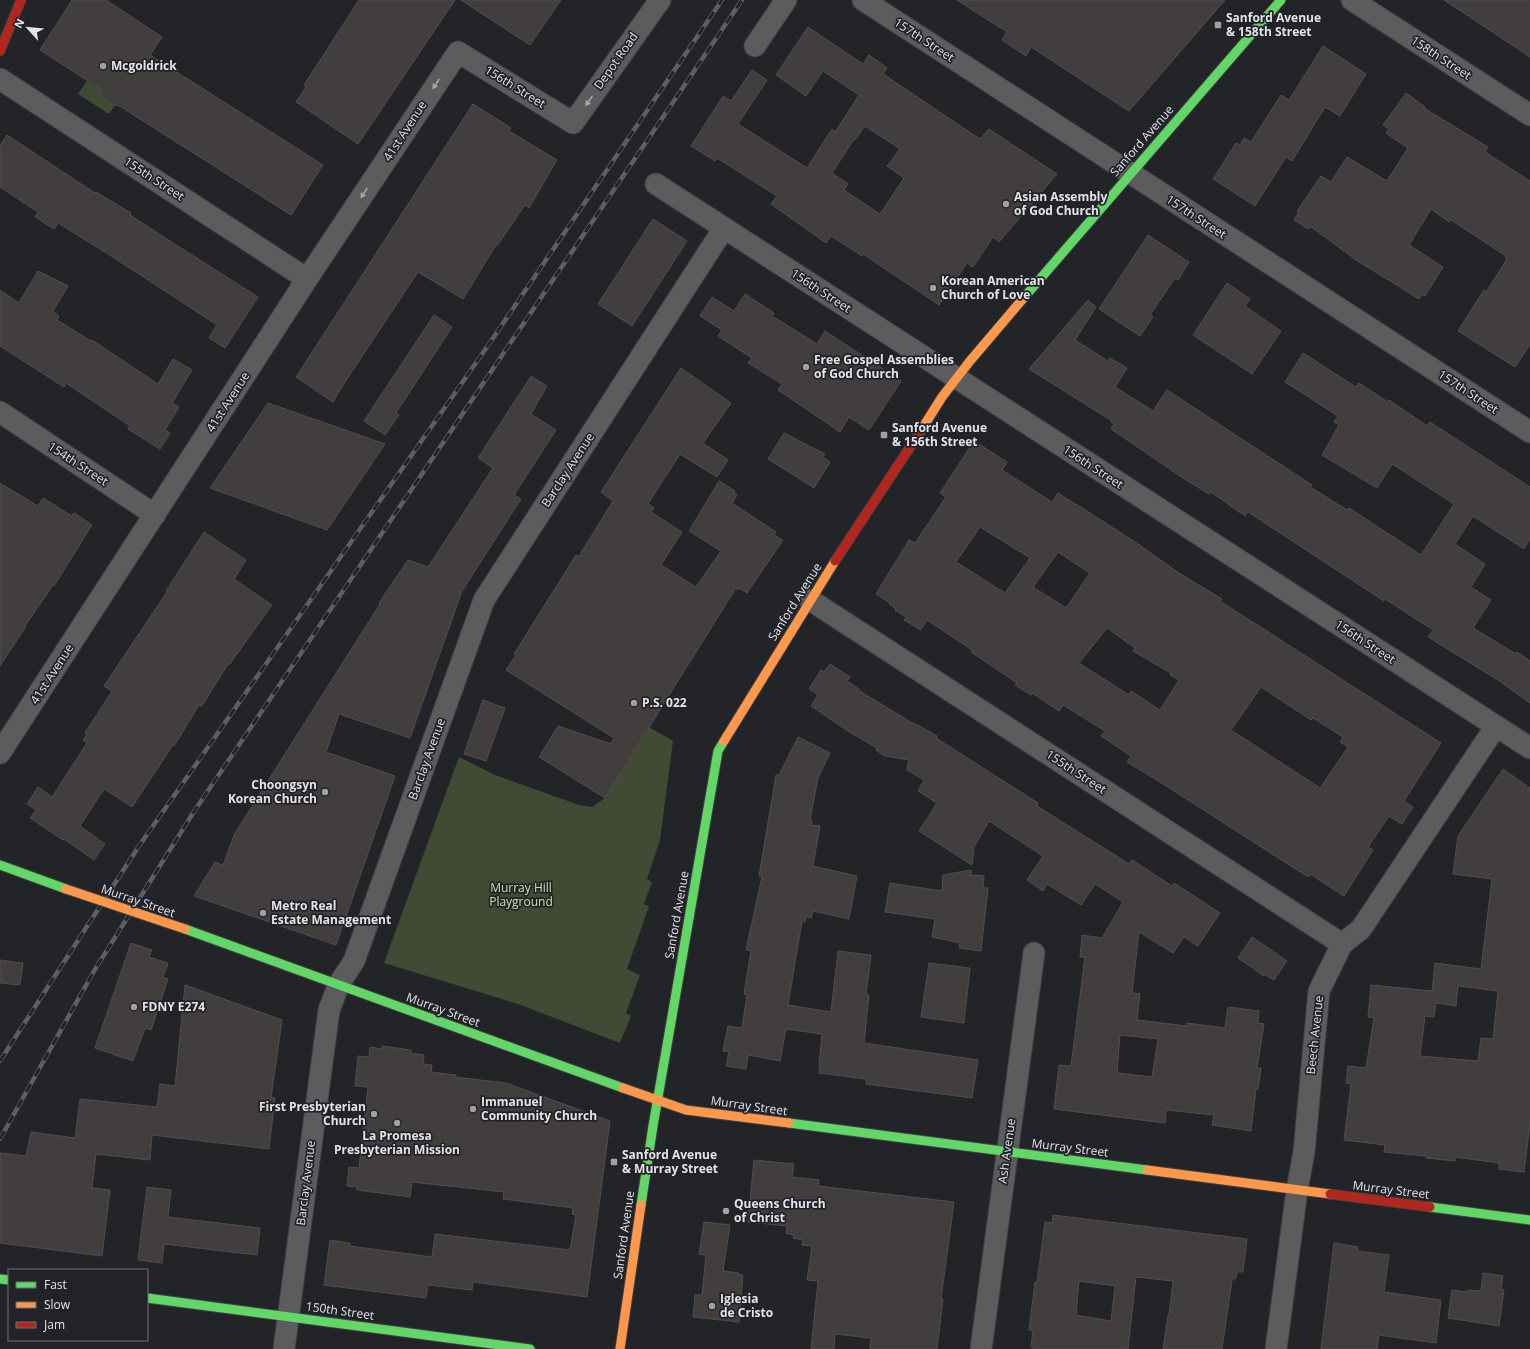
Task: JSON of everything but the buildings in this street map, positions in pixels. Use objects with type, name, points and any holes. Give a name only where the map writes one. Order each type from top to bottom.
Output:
[{"type":"street","points":[[0,51],[21,0]]},
{"type":"street","name":"Depot Road","points":[[573,123],[660,0]]},
{"type":"street","points":[[755,46],[786,0]]},
{"type":"street","name":"157th Street","points":[[863,0],[1530,432]]},
{"type":"street","name":"Sanford Avenue","points":[[620,1349],[646,1172],[718,752],[810,600],[942,397],[956,378],[1281,0]]},
{"type":"street","name":"158th Street","points":[[1352,0],[1530,115]]},
{"type":"street","name":"156th Street","points":[[458,52],[573,123]]},
{"type":"street","name":"41st Avenue","points":[[0,753],[307,279],[458,52]]},
{"type":"street","name":"155th Street","points":[[0,79],[307,279]]},
{"type":"street","name":"156th Street","points":[[656,184],[1530,748]]},
{"type":"street","name":"Barclay Avenue","points":[[284,1349],[329,1010],[339,984],[354,961],[484,600],[724,228]]},
{"type":"street","name":"154th Street","points":[[0,412],[155,515]]},
{"type":"street","name":"155th Street","points":[[810,600],[1342,944]]},
{"type":"street","name":"Beech Avenue","points":[[1276,1349],[1304,1152],[1319,991],[1342,944],[1361,929],[1496,726]]},
{"type":"street","name":"Murray Street","points":[[0,865],[185,929],[686,1110],[1530,1220]]},
{"type":"street","name":"Ash Avenue","points":[[981,1349],[1034,953]]},
{"type":"street","name":"150th Street","points":[[148,1298],[530,1349]]},
{"type":"green space","points":[[87,81],[102,90],[99,95],[115,105],[109,114],[78,94]]},
{"type":"green space","name":"Murray Hill Playground","points":[[649,727],[673,741],[660,840],[647,879],[652,882],[644,904],[649,906],[627,969],[640,975],[626,1013],[631,1016],[620,1043],[518,1004],[384,963],[459,757],[495,775],[579,805],[592,807],[605,798]]},
{"type":"railway","points":[[0,1061],[139,846],[487,347],[722,0]]},
{"type":"railway","points":[[0,1139],[94,971],[193,813],[742,0]]},
{"type":"traffic: fast","points":[[1021,301],[1281,0]]},
{"type":"traffic: fast","points":[[641,1205],[653,1126],[718,751],[724,741]]},
{"type":"traffic: fast","points":[[0,865],[66,889]]},
{"type":"traffic: fast","points":[[185,929],[623,1088]]},
{"type":"traffic: fast","points":[[789,1123],[1147,1170]]},
{"type":"traffic: fast","points":[[1430,1207],[1530,1220]]},
{"type":"traffic: fast","points":[[0,1279],[8,1280]]},
{"type":"traffic: fast","points":[[148,1298],[530,1349]]},
{"type":"traffic: slow","points":[[920,432],[942,397],[970,361],[1021,301]]},
{"type":"traffic: slow","points":[[724,741],[835,561]]},
{"type":"traffic: slow","points":[[66,889],[185,929]]},
{"type":"traffic: slow","points":[[623,1088],[686,1110],[789,1123]]},
{"type":"traffic: slow","points":[[1147,1170],[1330,1194]]},
{"type":"traffic: slow","points":[[620,1349],[641,1205]]},
{"type":"traffic: jam","points":[[0,51],[21,0]]},
{"type":"traffic: jam","points":[[835,561],[920,432]]},
{"type":"traffic: jam","points":[[1330,1194],[1430,1207]]},
{"type":"place","name":"Sanford Avenue & 158th Street","points":[[1218,25]]},
{"type":"place","name":"Mcgoldrick","points":[[103,66]]},
{"type":"place","name":"Asian Assembly of God Church","points":[[1006,204]]},
{"type":"place","name":"Korean American Church of Love","points":[[933,288]]},
{"type":"place","name":"Free Gospel Assemblies of God Church","points":[[806,367]]},
{"type":"place","name":"Sanford Avenue & 156th Street","points":[[884,435]]},
{"type":"place","name":"P.S. 022","points":[[634,703]]},
{"type":"place","name":"Choongsyn Korean Church","points":[[325,792]]},
{"type":"place","name":"Metro Real Estate Management","points":[[263,913]]},
{"type":"place","name":"FDNY E274","points":[[134,1007]]},
{"type":"place","name":"Immanuel Community Church","points":[[473,1109]]},
{"type":"place","name":"First Presbyterian Church","points":[[374,1114]]},
{"type":"place","name":"La Promesa Presbyterian Mission","points":[[397,1123]]},
{"type":"place","name":"Sanford Avenue & Murray Street","points":[[614,1162]]},
{"type":"place","name":"Queens Church of Christ","points":[[726,1211]]},
{"type":"place","name":"Iglesia de Cristo","points":[[712,1306]]}]
